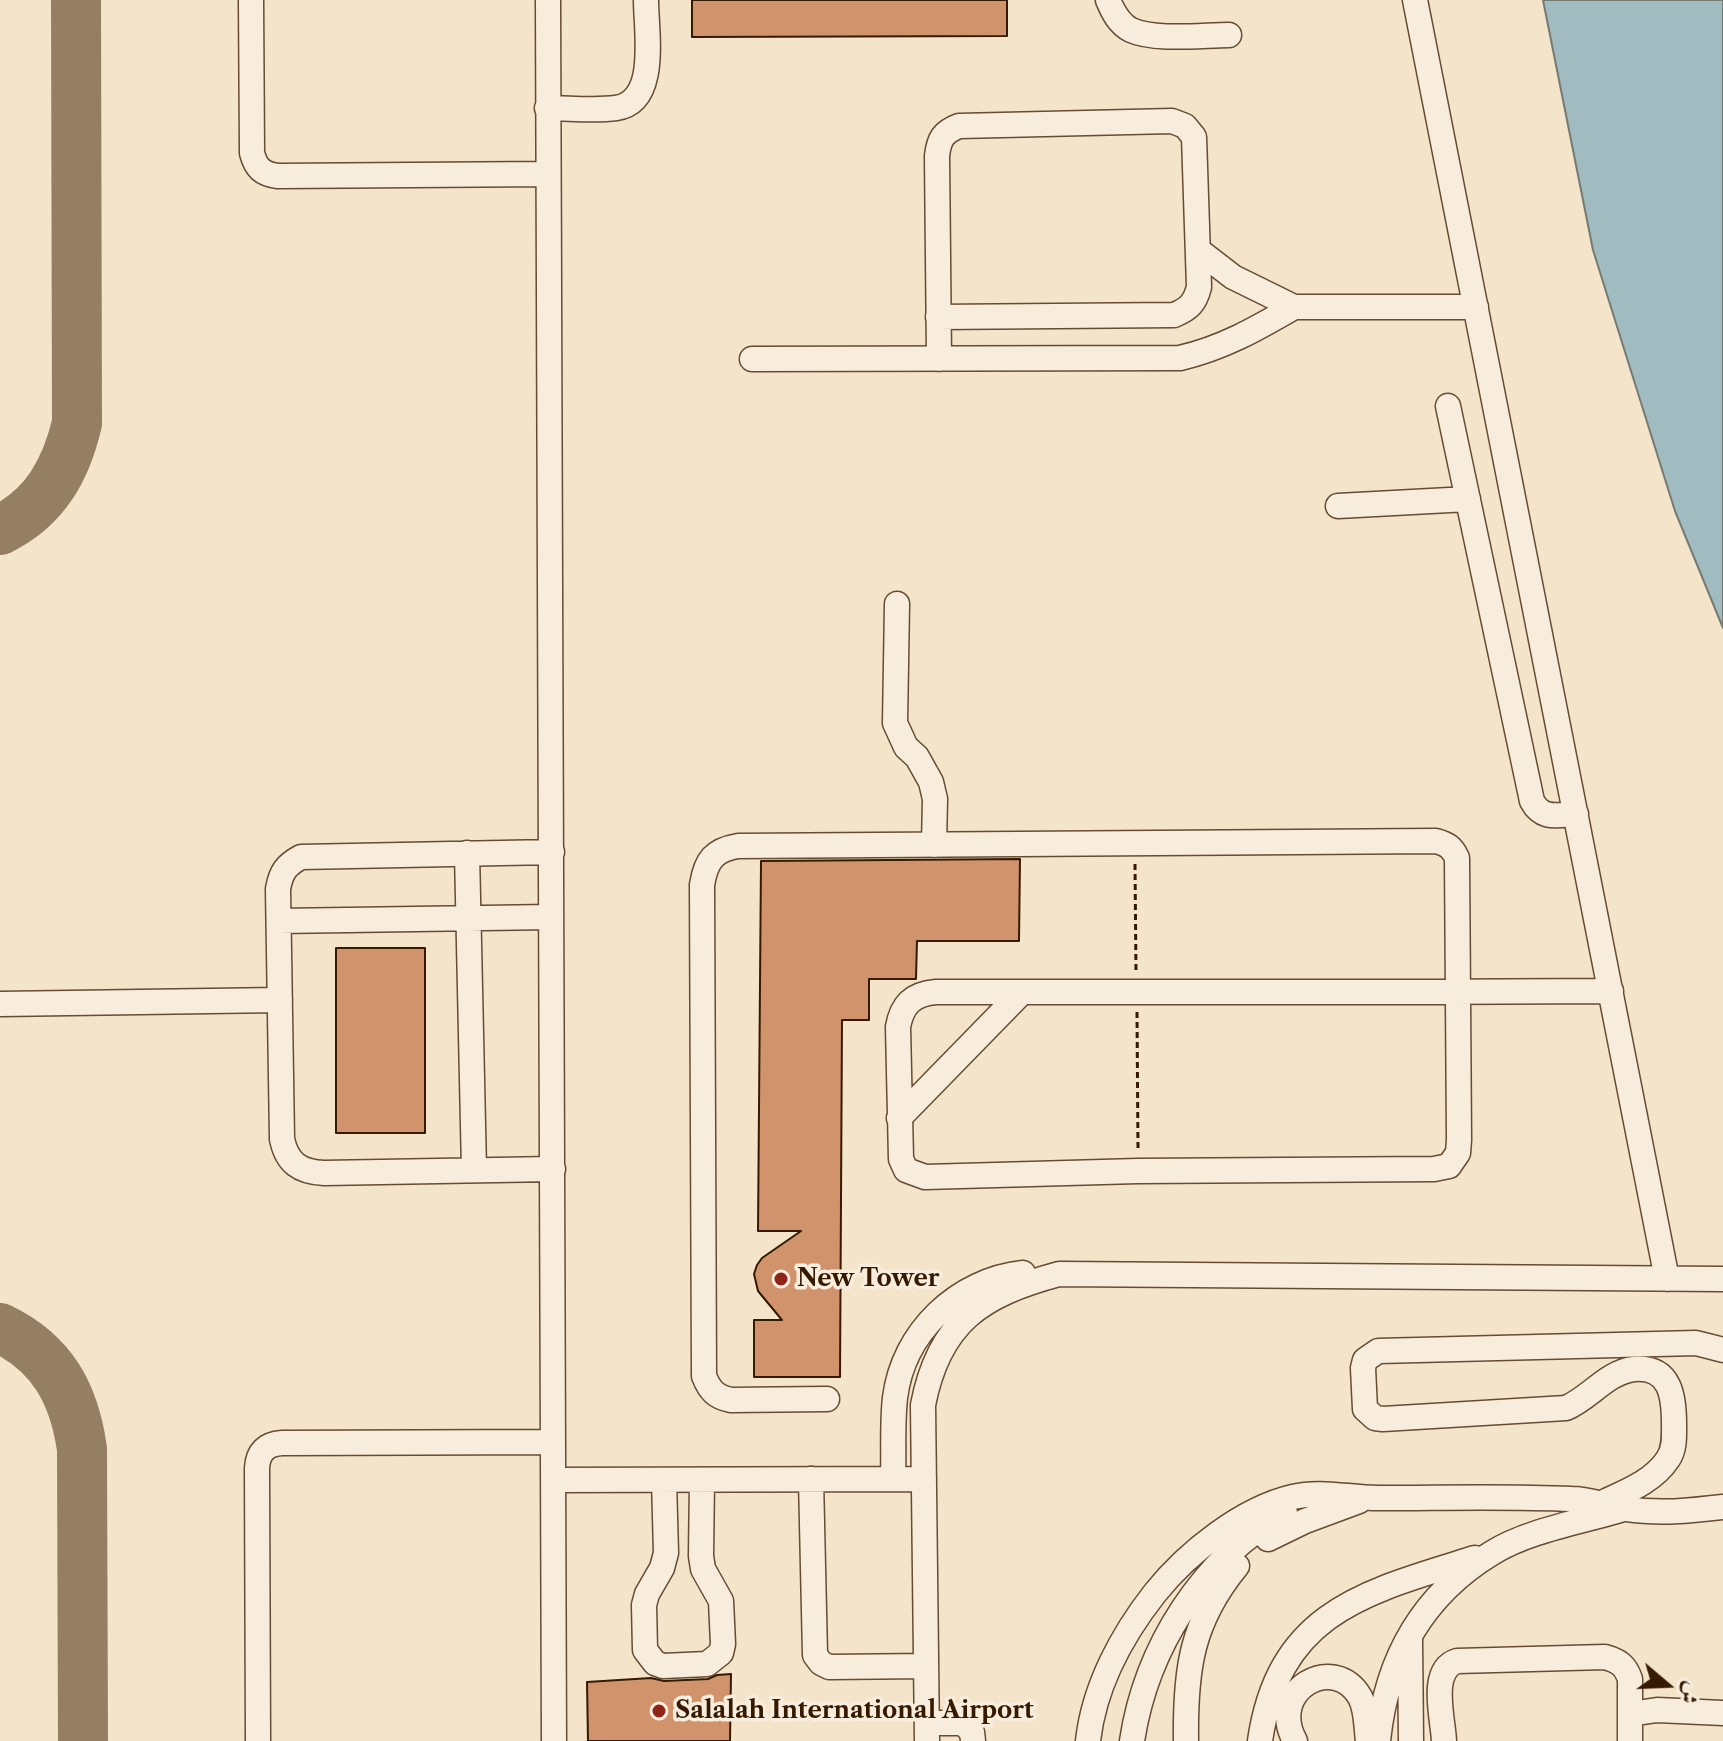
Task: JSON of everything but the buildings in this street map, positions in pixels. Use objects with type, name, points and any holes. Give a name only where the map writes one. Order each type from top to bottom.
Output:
[{"type":"street","points":[[251,0],[252,153],[255,165],[265,174],[547,174]]},
{"type":"street","points":[[548,0],[554,1741]]},
{"type":"street","points":[[547,108],[617,108],[632,103],[643,90],[646,75],[646,0]]},
{"type":"street","points":[[1108,0],[1114,15],[1131,30],[1152,35],[1229,35]]},
{"type":"street","points":[[1415,0],[1667,1279]]},
{"type":"street","points":[[938,317],[1174,315],[1186,310],[1196,300],[1199,287],[1194,137],[1185,126],[1172,121],[959,126],[946,131],[939,142],[937,156],[938,317],[939,359]]},
{"type":"street","points":[[1198,250],[1233,277],[1294,307],[1476,307]]},
{"type":"street","points":[[752,359],[1180,358],[1237,340],[1294,307]]},
{"type":"street","points":[[1448,406],[1532,801],[1544,815],[1576,814]]},
{"type":"street","points":[[1338,506],[1468,499]]},
{"type":"street","points":[[897,604],[895,723],[906,747],[925,768],[931,782],[935,799],[934,845]]},
{"type":"street","points":[[827,1399],[731,1400],[718,1397],[709,1388],[704,1376],[702,885],[712,857],[724,848],[1383,841],[1446,843],[1453,849],[1457,858],[1458,992],[1459,1140],[1458,1153],[1449,1166],[1434,1169],[1138,1171],[925,1177],[906,1170],[901,1159],[899,1118],[898,1027],[901,1011],[911,999],[922,993],[936,992],[1458,992],[1611,991]]},
{"type":"street","points":[[552,852],[301,857],[289,863],[281,875],[279,921],[282,1139],[286,1154],[295,1166],[309,1173],[553,1169]]},
{"type":"street","points":[[467,853],[474,1170]]},
{"type":"street","points":[[279,921],[551,917]]},
{"type":"street","points":[[899,1118],[1022,992]]},
{"type":"street","points":[[0,1004],[280,1000]]},
{"type":"street","points":[[893,1478],[895,1397],[906,1359],[926,1326],[951,1300],[989,1279],[1029,1272],[1723,1279]]},
{"type":"street","points":[[973,1741],[972,1732],[963,1723],[927,1732],[923,1405],[931,1372],[946,1342],[967,1316],[1014,1286],[1059,1274]]},
{"type":"street","points":[[1260,1741],[1271,1688],[1284,1663],[1303,1639],[1326,1618],[1351,1601],[1377,1589],[1493,1552],[1612,1506],[1670,1457],[1674,1398],[1669,1386],[1658,1375],[1647,1370],[1620,1373],[1606,1380],[1581,1402],[1566,1408],[1383,1419],[1375,1418],[1365,1409],[1365,1360],[1378,1351],[1684,1343],[1723,1350]]},
{"type":"street","points":[[258,1741],[257,1468],[258,1458],[264,1449],[282,1443],[553,1442]]},
{"type":"street","points":[[811,1479],[815,1655],[829,1667],[926,1666]]},
{"type":"street","points":[[553,1480],[924,1479]]},
{"type":"street","points":[[664,1480],[666,1553],[644,1605],[645,1650],[648,1658],[663,1666],[707,1664],[721,1653],[723,1644],[721,1601],[703,1569],[701,1556],[702,1480]]},
{"type":"street","points":[[1088,1741],[1101,1688],[1118,1648],[1140,1612],[1167,1578],[1198,1549],[1233,1524],[1282,1500],[1320,1494],[1576,1499],[1612,1506],[1682,1512],[1723,1507]]},
{"type":"street","points":[[1132,1741],[1144,1689],[1167,1635],[1193,1595],[1241,1551],[1359,1497]]},
{"type":"street","points":[[1186,1741],[1187,1680],[1199,1629],[1241,1551]]},
{"type":"street","points":[[1378,1741],[1387,1686],[1410,1633],[1437,1597],[1493,1552]]},
{"type":"street","points":[[662,1568],[703,1569]]},
{"type":"street","points":[[1410,1633],[1411,1741]]},
{"type":"street","points":[[1444,1741],[1441,1675],[1449,1663],[1605,1657],[1619,1661],[1630,1679],[1630,1741]]},
{"type":"street","points":[[1295,1741],[1288,1727],[1290,1702],[1306,1683],[1318,1678],[1343,1681],[1361,1698],[1368,1741]]},
{"type":"street","points":[[1630,1714],[1657,1710],[1723,1713]]},
{"type":"water","points":[[1543,0],[1723,0],[1723,628],[1675,511],[1593,250]]},
{"type":"taxiway","points":[[0,530],[29,511],[51,486],[67,456],[77,423],[76,0]]},
{"type":"taxiway","points":[[0,1328],[34,1350],[58,1377],[78,1429],[82,1449],[83,1741]]},
{"type":"place","name":"New Tower","points":[[781,1279]]},
{"type":"place","name":"Salalah International Airport","points":[[659,1711]]}]
